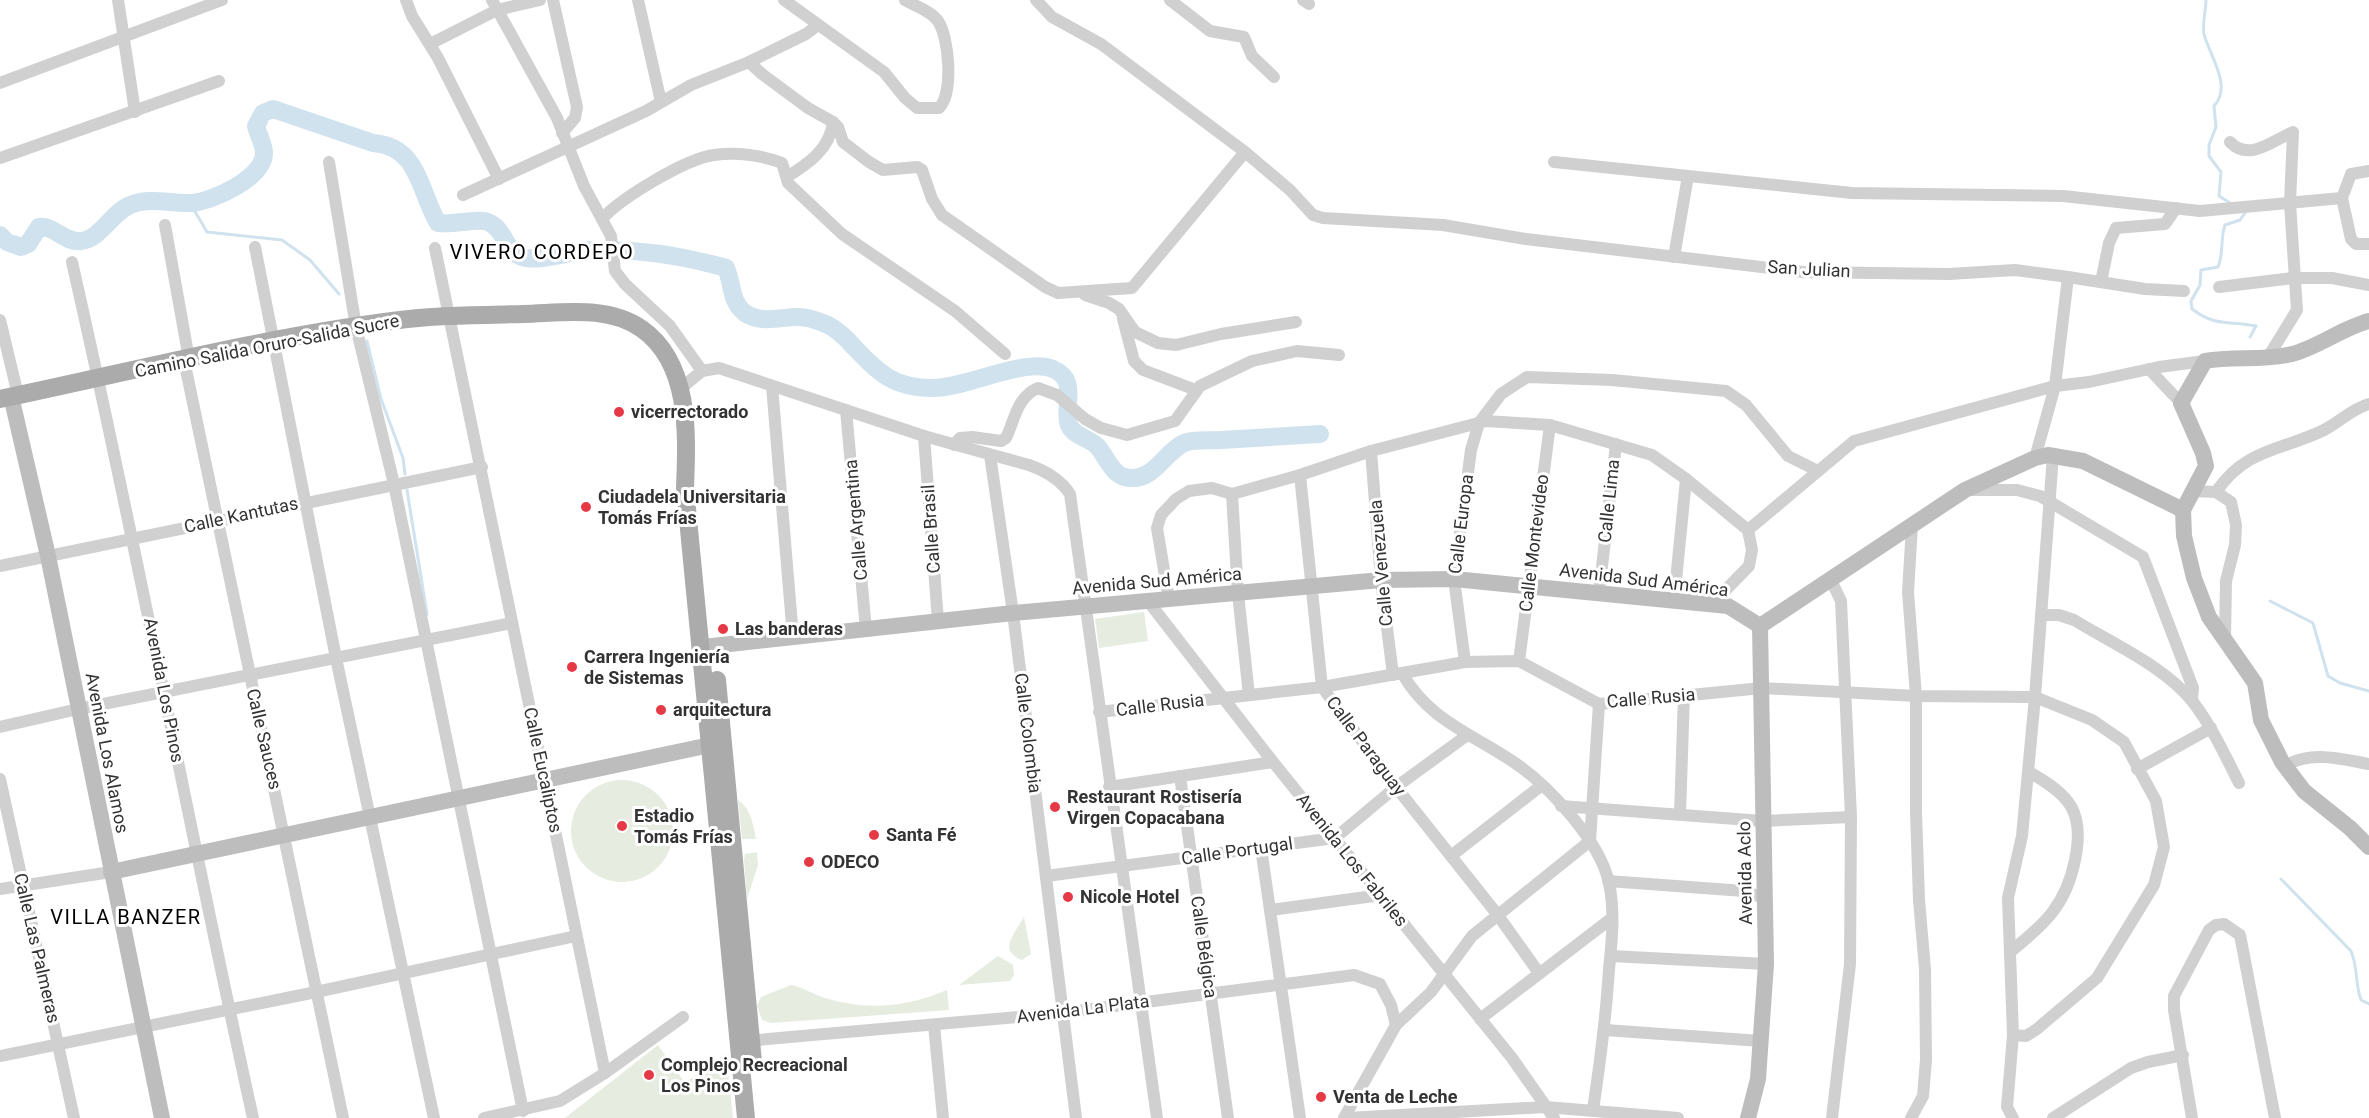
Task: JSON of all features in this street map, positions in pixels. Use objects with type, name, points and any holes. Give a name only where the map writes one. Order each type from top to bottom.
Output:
[{"type":"main road","name":"Camino Salida Oruro-Salida Sucre","points":[[10,397],[273,341],[356,327],[448,316],[588,312],[618,317],[642,329],[665,351],[681,388],[686,459],[685,488],[708,647]]},
{"type":"main road","points":[[708,647],[710,745],[745,1041],[759,1118]]},
{"type":"main road","points":[[708,647],[745,1041],[746,1118]]},
{"type":"street","points":[[118,0],[135,112]]},
{"type":"street","points":[[0,83],[222,0]]},
{"type":"street","points":[[406,0],[412,16],[430,44],[499,178]]},
{"type":"street","points":[[430,44],[494,5],[540,0]]},
{"type":"street","points":[[553,0],[578,106],[575,118],[562,133]]},
{"type":"street","points":[[638,0],[661,102]]},
{"type":"street","points":[[784,0],[884,72],[905,98],[917,108],[939,108],[946,101],[949,88],[949,71],[941,27],[937,19],[905,0]]},
{"type":"street","name":"San Julian","points":[[1036,0],[1052,16],[1101,44],[1245,152],[1290,190],[1312,215],[1333,219],[1368,219],[1443,225],[1489,234],[1803,272],[1949,274],[2015,270],[2145,289],[2184,291]]},
{"type":"street","points":[[1170,0],[1210,31],[1244,37],[1252,56],[1274,77]]},
{"type":"street","points":[[494,5],[562,133],[584,186],[613,243],[612,261],[615,271],[625,284],[670,326],[702,371]]},
{"type":"street","points":[[463,195],[568,147],[691,85],[750,62],[806,34],[818,25]]},
{"type":"street","points":[[750,62],[762,74],[808,108],[833,122],[838,127],[843,142],[883,170],[917,167],[922,170],[932,199],[942,215],[1018,271],[1058,293],[1132,288],[1245,152]]},
{"type":"street","points":[[0,158],[219,81]]},
{"type":"street","points":[[787,177],[809,163],[830,140],[833,122]]},
{"type":"street","points":[[2230,142],[2244,152],[2254,151],[2293,132],[2290,203],[2293,278],[2298,298],[2297,310],[2267,359]]},
{"type":"street","points":[[602,219],[615,205],[682,166],[712,155],[769,158],[782,163],[788,183],[842,234],[955,310],[1005,354]]},
{"type":"street","points":[[329,162],[356,327],[394,484],[424,640],[523,1111]]},
{"type":"street","points":[[1554,162],[1852,193],[2063,196],[2200,211],[2342,198]]},
{"type":"street","points":[[2369,171],[2351,174],[2342,198],[2351,238],[2356,244],[2369,244]]},
{"type":"street","points":[[1674,257],[1688,176]]},
{"type":"street","points":[[2101,282],[2109,243],[2116,228],[2165,224],[2176,208]]},
{"type":"street","name":"Calle Sauces","points":[[165,225],[186,359],[249,675],[344,1118]]},
{"type":"street","points":[[255,247],[336,658],[434,1118]]},
{"type":"street","name":"Calle Eucaliptos","points":[[435,248],[482,467],[605,1073]]},
{"type":"street","name":"Avenida Los Pinos","points":[[72,262],[133,538],[195,854],[253,1118]]},
{"type":"street","points":[[2035,458],[2055,386],[2068,277]]},
{"type":"street","points":[[2219,287],[2293,278],[2332,278],[2369,285]]},
{"type":"street","points":[[1076,292],[1109,303],[1121,312],[1135,332],[1158,343],[1176,345],[1221,334],[1296,322]]},
{"type":"street","points":[[1121,312],[1134,361],[1143,370],[1196,390]]},
{"type":"street","points":[[0,320],[10,397]]},
{"type":"street","points":[[1748,530],[1854,441],[2055,386],[2205,361],[2252,357],[2267,359],[2295,353],[2369,321]]},
{"type":"street","points":[[954,445],[960,438],[972,437],[1001,441],[1010,429],[1020,401],[1028,392],[1038,388],[1057,395],[1085,419],[1101,428],[1127,435],[1174,421],[1196,390],[1207,380],[1252,361],[1298,351],[1339,355]]},
{"type":"street","points":[[2181,403],[2205,361]]},
{"type":"street","points":[[681,388],[702,371],[720,368],[924,436],[1044,471],[1063,484],[1070,494],[1120,867],[1157,1118]]},
{"type":"street","points":[[2149,369],[2181,403],[2203,453],[2205,466],[2183,510],[2184,536],[2194,578],[2209,617],[2255,683],[2261,720],[2285,766],[2304,791],[2350,828],[2369,847]]},
{"type":"street","points":[[1479,423],[1501,394],[1527,377],[1612,380],[1725,391],[1746,405],[1788,456],[1818,471]]},
{"type":"street","points":[[772,386],[793,638]]},
{"type":"street","name":"Avenida Los Alamos","points":[[10,397],[48,556],[162,1118]]},
{"type":"street","points":[[2217,492],[2241,463],[2327,429],[2342,416],[2369,404]]},
{"type":"street","name":"Calle Argentina","points":[[846,410],[866,630]]},
{"type":"street","points":[[1169,600],[1157,528],[1161,515],[1176,499],[1189,490],[1212,488],[1232,494],[1300,475],[1371,451],[1486,421],[1550,425],[1652,455],[1686,478],[1748,530],[1752,550],[1749,566],[1711,604]]},
{"type":"street","name":"Calle Europa","points":[[1465,663],[1454,579],[1471,450],[1479,423]]},
{"type":"street","name":"Calle Montevideo","points":[[1520,661],[1527,586],[1550,425]]},
{"type":"street","name":"Calle Brasil","points":[[924,436],[938,621]]},
{"type":"street","name":"Calle Lima","points":[[1599,593],[1616,444]]},
{"type":"street","name":"Calle Venezuela","points":[[1371,451],[1381,580],[1397,674]]},
{"type":"street","name":"Calle Colombia","points":[[990,455],[1013,613],[1077,1118]]},
{"type":"street","points":[[2013,1118],[2007,1107],[2013,1035],[2009,886],[2022,836],[2029,772],[2053,456]]},
{"type":"street","points":[[1760,626],[1965,490],[2035,458],[2053,456],[2083,461],[2183,510]]},
{"type":"street","name":"Calle Kantutas","points":[[0,566],[482,467]]},
{"type":"street","name":"Calle Paraguay","points":[[1300,475],[1322,687],[1396,787],[1497,914],[1539,973]]},
{"type":"street","points":[[1674,601],[1686,478]]},
{"type":"street","points":[[1965,490],[2017,490],[2040,496],[2143,557],[2193,688],[2192,700]]},
{"type":"street","points":[[2192,491],[2217,492],[2231,502],[2236,525],[2235,545],[2226,580],[2225,639]]},
{"type":"street","points":[[1232,494],[1238,594],[1249,695]]},
{"type":"street","points":[[1911,1118],[1923,1096],[1926,1060],[1925,969],[1919,900],[1916,812],[1916,696],[1908,592],[1912,526]]},
{"type":"street","points":[[1830,578],[1841,601],[1851,817],[1850,964],[1832,1118]]},
{"type":"street","name":"Avenida Sud América","points":[[708,647],[1013,613],[1381,580],[1454,579],[1728,606],[1760,626]]},
{"type":"street","name":"Avenida Los Fabriles","points":[[1148,602],[1273,762],[1480,1019],[1554,1118]]},
{"type":"street","points":[[2042,615],[2060,615],[2074,620],[2161,673],[2192,700],[2211,728],[2239,783]]},
{"type":"street","points":[[0,727],[78,709],[512,623]]},
{"type":"street","name":"Avenida Aclo","points":[[1748,1118],[1758,1079],[1766,964],[1760,626]]},
{"type":"street","name":"Calle Rusia","points":[[1099,712],[1322,687],[1465,663],[1520,661],[1599,704],[1762,688],[1845,690],[1916,696],[2035,697]]},
{"type":"street","points":[[1397,674],[1443,721],[1514,762],[1542,785],[1590,841],[1608,881],[1612,918],[1611,956],[1605,1030],[1593,1110]]},
{"type":"street","points":[[1680,814],[1684,695]]},
{"type":"street","points":[[2013,1035],[2026,1036],[2037,1029],[2097,978],[2154,885],[2164,847],[2156,801],[2124,742],[2092,720],[2035,697]]},
{"type":"street","points":[[1599,704],[1590,841],[1472,936],[1444,975],[1396,1025],[1346,1118],[1481,1114],[1546,1107],[1678,1118]]},
{"type":"street","points":[[2137,769],[2211,728]]},
{"type":"street","points":[[1335,838],[1396,787],[1466,736]]},
{"type":"street","points":[[0,889],[111,872],[710,745]]},
{"type":"street","points":[[2285,766],[2295,760],[2311,756],[2369,764]]},
{"type":"street","points":[[1109,787],[1273,762]]},
{"type":"street","points":[[2010,952],[2038,930],[2062,899],[2070,886],[2079,842],[2080,828],[2073,808],[2062,794],[2029,772]]},
{"type":"street","name":"Calle Bélgica","points":[[1180,776],[1228,1118]]},
{"type":"street","name":"Calle Las Palmeras","points":[[0,779],[74,1118]]},
{"type":"street","points":[[1451,856],[1542,785]]},
{"type":"street","points":[[1561,806],[1763,821],[1851,817]]},
{"type":"street","name":"Calle Portugal","points":[[1046,876],[1335,838]]},
{"type":"street","points":[[1261,848],[1300,1118]]},
{"type":"street","points":[[1608,881],[1744,891],[1764,898]]},
{"type":"street","points":[[1271,910],[1381,895]]},
{"type":"street","points":[[1480,1019],[1612,918]]},
{"type":"street","points":[[2192,1118],[2174,1010],[2174,996],[2209,930],[2216,925],[2224,924],[2240,935],[2275,1118]]},
{"type":"street","points":[[0,1056],[491,956],[576,936]]},
{"type":"street","points":[[1611,956],[1766,964]]},
{"type":"street","name":"Avenida La Plata","points":[[745,1041],[1062,1013],[1354,975],[1367,977],[1380,984],[1391,1005],[1396,1025]]},
{"type":"street","points":[[484,1118],[560,1101],[605,1073],[683,1017]]},
{"type":"street","points":[[933,1024],[943,1118],[938,1118]]},
{"type":"street","points":[[1605,1030],[1761,1041]]},
{"type":"street","points":[[2053,1118],[2131,1068],[2183,1055]]},
{"type":"shaded area","points":[[1144,612],[1148,641],[1099,648],[1095,619]]},
{"type":"shaded area","name":"Estadio Tomás Frías","points":[[622,780],[651,788],[665,802],[673,831],[665,860],[651,874],[622,882],[593,874],[579,860],[571,831],[579,802],[593,788]]},
{"type":"shaded area","points":[[738,800],[749,812],[756,839],[742,839]]},
{"type":"shaded area","points":[[757,852],[758,865],[747,899],[745,854]]},
{"type":"shaded area","points":[[1024,917],[1031,954],[1022,960],[1010,952],[1009,947]]},
{"type":"shaded area","points":[[998,956],[1013,965],[1014,975],[1010,981],[959,985]]},
{"type":"shaded area","points":[[791,985],[821,997],[872,1006],[917,1000],[947,990],[949,1010],[771,1023],[762,1020],[757,1006],[761,997]]},
{"type":"shaded area","name":"Complejo Recreacional Los Pinos","points":[[658,1045],[685,1083],[726,1053],[733,1118],[565,1118]]},
{"type":"waterway","points":[[2206,0],[2204,34],[2221,80],[2219,98],[2214,106],[2216,127],[2209,145],[2209,156],[2221,172],[2219,196],[2230,203]]},
{"type":"waterway","points":[[0,235],[7,242],[21,247],[28,244],[39,227],[44,227],[69,239],[81,241],[94,236],[122,210],[136,203],[144,201],[192,203],[224,193],[247,179],[262,162],[264,150],[256,126],[263,113],[273,109],[388,146],[400,152],[416,172],[438,223],[488,222],[499,230],[509,247],[519,256],[534,259],[586,250],[611,250],[678,257],[726,268],[734,298],[745,313],[764,319],[806,318],[828,325],[842,334],[879,371],[907,385],[947,387],[1027,367],[1041,366],[1053,369],[1066,380],[1068,387],[1067,418],[1071,429],[1095,444],[1116,472],[1126,477],[1141,477],[1148,474],[1177,447],[1188,442],[1320,434]]},
{"type":"waterway","points":[[190,203],[207,232],[282,240],[310,260],[339,294]]},
{"type":"waterway","points":[[2243,209],[2245,213],[2240,220],[2225,225],[2218,267],[2201,270],[2200,285],[2191,301],[2192,309],[2209,319],[2256,326],[2250,337]]},
{"type":"waterway","points":[[367,341],[381,399],[403,458],[405,474]]},
{"type":"waterway","points":[[407,490],[427,614]]},
{"type":"waterway","points":[[2270,601],[2313,623],[2328,676],[2340,683],[2369,691]]},
{"type":"waterway","points":[[2281,879],[2351,951],[2361,1000],[2369,1004]]},
{"type":"place","name":"vicerrectorado","points":[[619,412]]},
{"type":"place","name":"Ciudadela Universitaria Tomás Frías","points":[[586,507]]},
{"type":"place","name":"Las banderas","points":[[723,629]]},
{"type":"place","name":"Carrera Ingeniería de Sistemas","points":[[572,667]]},
{"type":"place","name":"arquitectura","points":[[661,710]]},
{"type":"place","name":"Restaurant Rostisería Virgen Copacabana","points":[[1055,807]]},
{"type":"place","name":"Estadio Tomás Frías","points":[[622,826]]},
{"type":"place","name":"Santa Fé","points":[[874,835]]},
{"type":"place","name":"ODECO","points":[[809,862]]},
{"type":"place","name":"Nicole Hotel","points":[[1068,897]]},
{"type":"place","name":"Complejo Recreacional Los Pinos","points":[[649,1075]]},
{"type":"place","name":"Venta de Leche","points":[[1321,1097]]},
{"type":"district","name":"VIVERO CORDEPO","points":[[542,252]]},
{"type":"district","name":"VILLA BANZER","points":[[126,917]]}]
